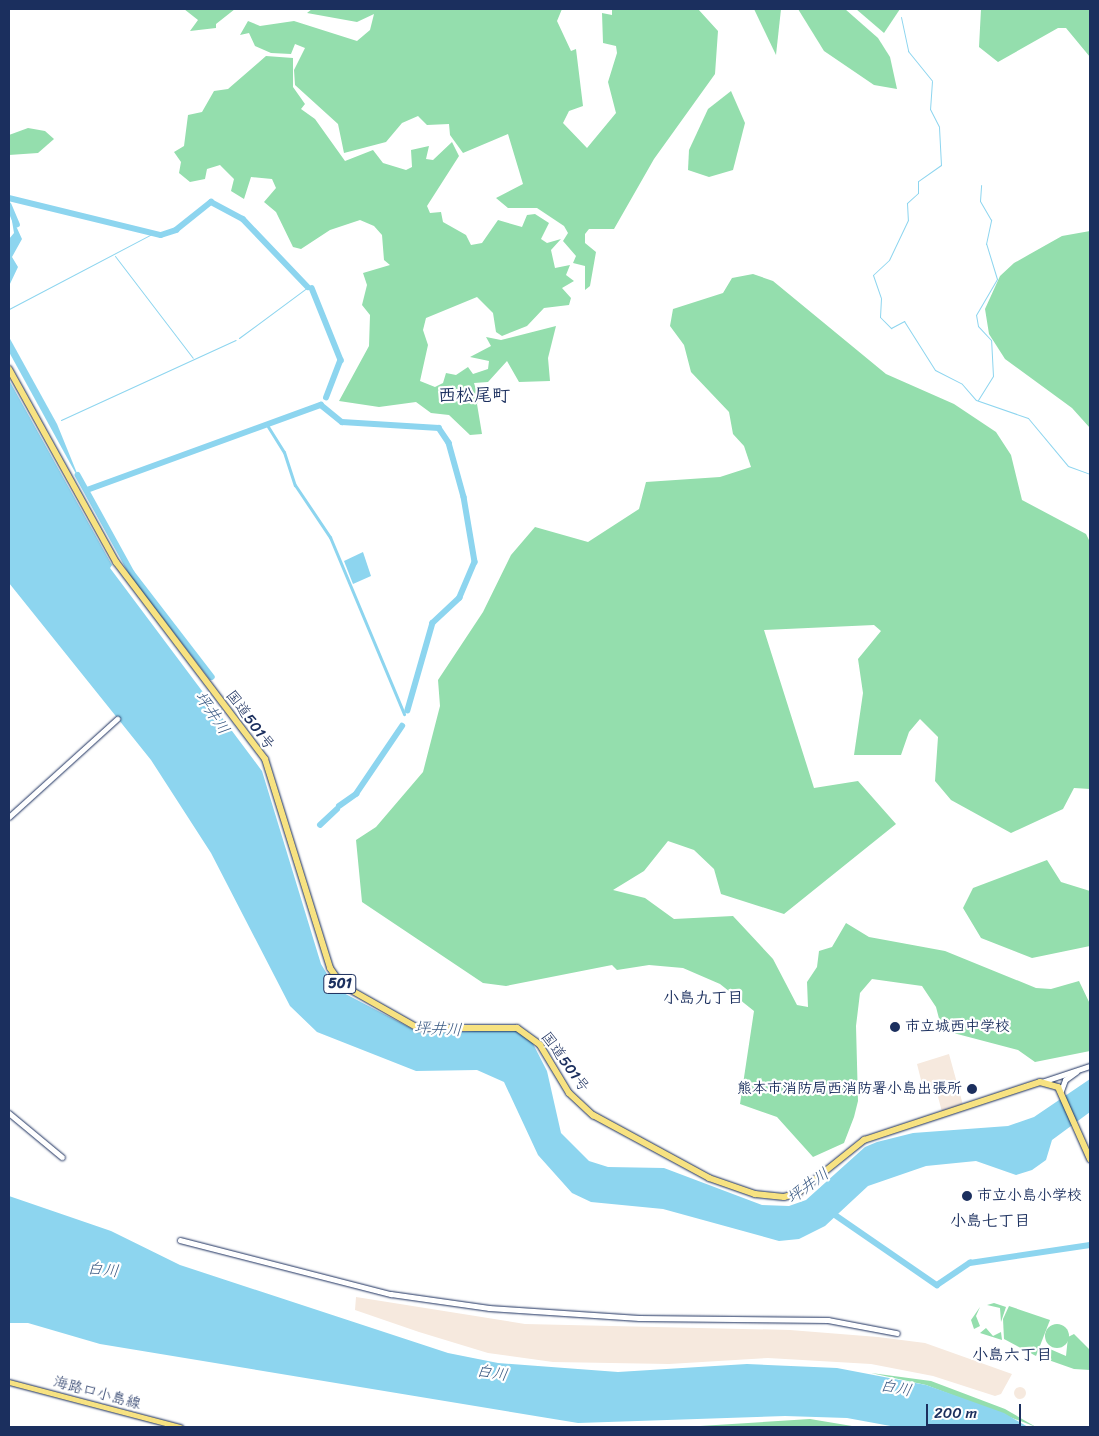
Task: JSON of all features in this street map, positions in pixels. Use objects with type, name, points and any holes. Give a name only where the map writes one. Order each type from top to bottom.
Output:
[{"type":"highway","name":"国道501号","points":[[9,368],[116,562],[265,759],[330,968],[342,985],[418,1028],[517,1028],[540,1045],[570,1093],[593,1115],[709,1178],[765,1196],[798,1193],[864,1140],[1040,1082]]},
{"type":"highway","points":[[1040,1082],[1056,1085],[1061,1092],[1090,1159]]},
{"type":"main road","name":"海路口小島線","points":[[9,1382],[180,1427]]},
{"type":"street","points":[[9,817],[117,719]]},
{"type":"street","points":[[1040,1082],[1090,1066]]},
{"type":"street","points":[[1061,1092],[1065,1080],[1077,1070]]},
{"type":"street","points":[[9,1112],[62,1158]]},
{"type":"street","points":[[180,1240],[353,1285],[489,1308],[639,1318],[828,1320],[897,1333]]},
{"type":"shaded area","points":[[949,1054],[963,1105],[942,1112],[935,1085],[923,1088],[917,1064]]},
{"type":"shaded area","points":[[356,1297],[525,1324],[790,1330],[878,1337],[925,1343],[1012,1374],[1001,1394],[995,1396],[933,1376],[871,1364],[768,1358],[669,1364],[553,1362],[488,1353],[419,1332],[355,1310]]},
{"type":"shaded area","points":[[1020,1387],[1026,1393],[1020,1399],[1014,1393]]},
{"type":"green space","points":[[184,9],[235,9],[216,24],[216,28],[190,31],[198,20]]},
{"type":"green space","points":[[312,9],[562,9],[557,21],[571,51],[576,49],[583,106],[569,111],[563,123],[587,148],[616,113],[608,82],[617,53],[616,46],[603,43],[602,13],[612,15],[612,9],[698,9],[718,31],[715,74],[654,159],[614,229],[589,229],[585,234],[585,243],[596,252],[590,286],[585,290],[585,266],[573,263],[576,256],[563,241],[568,233],[564,226],[537,208],[508,208],[496,198],[523,184],[508,134],[463,153],[450,135],[449,124],[427,125],[418,116],[402,123],[386,142],[344,153],[338,124],[295,85],[294,70],[305,48],[295,44],[291,54],[271,53],[255,46],[249,33],[240,35],[248,21],[260,26],[294,21],[357,41],[370,30],[374,14],[357,22],[307,13]]},
{"type":"green space","points":[[754,9],[781,9],[776,55]]},
{"type":"green space","points":[[798,9],[845,9],[878,38],[890,57],[897,89],[874,85],[824,51]]},
{"type":"green space","points":[[856,9],[900,9],[884,33]]},
{"type":"green space","points":[[981,9],[1090,9],[1090,57],[1066,28],[1058,28],[998,62],[979,47]]},
{"type":"green space","points":[[266,56],[293,58],[293,87],[305,104],[301,109],[315,119],[345,161],[373,150],[383,163],[406,170],[412,167],[411,150],[429,146],[426,159],[433,160],[452,142],[459,156],[427,206],[430,213],[441,212],[443,222],[466,235],[471,245],[482,243],[498,220],[522,227],[527,215],[535,214],[549,223],[541,239],[547,243],[561,239],[551,250],[555,268],[570,265],[566,275],[574,281],[562,288],[571,298],[569,305],[544,308],[527,326],[502,336],[496,332],[493,313],[477,297],[426,318],[423,330],[428,345],[420,381],[435,387],[443,383],[446,373],[456,375],[468,367],[473,374],[488,369],[489,361],[470,357],[491,346],[486,337],[501,340],[556,326],[548,358],[550,381],[519,382],[507,361],[488,382],[474,383],[477,393],[484,391],[477,404],[482,434],[470,435],[449,415],[431,413],[416,402],[379,407],[339,401],[369,346],[370,315],[362,305],[367,285],[363,273],[390,265],[384,260],[382,235],[374,226],[360,220],[330,230],[301,249],[293,247],[276,212],[264,202],[276,188],[272,179],[251,177],[244,199],[231,191],[234,179],[220,165],[207,169],[205,179],[190,182],[179,173],[181,162],[174,152],[184,146],[188,115],[202,112],[214,91],[228,89]]},
{"type":"green space","points":[[731,91],[745,123],[733,170],[709,177],[688,170],[689,150],[708,109]]},
{"type":"green space","points":[[28,128],[45,131],[54,139],[38,153],[9,155],[9,135]]},
{"type":"green space","points":[[1090,231],[1090,428],[1072,408],[1005,359],[989,334],[985,309],[1000,276],[1014,263],[1062,236]]},
{"type":"green space","points":[[753,274],[773,281],[886,374],[954,404],[996,432],[1011,455],[1022,500],[1086,534],[1090,542],[1090,789],[1074,788],[1063,809],[1011,833],[951,800],[935,781],[938,737],[920,719],[909,732],[901,755],[854,755],[863,693],[858,659],[881,631],[874,625],[764,630],[814,788],[858,781],[896,824],[784,914],[721,894],[714,869],[694,850],[668,841],[644,871],[613,890],[645,898],[674,919],[733,916],[773,959],[797,1005],[808,1007],[807,982],[817,967],[819,951],[832,947],[846,923],[869,937],[945,951],[1036,988],[1051,989],[1079,981],[1090,1004],[1090,1051],[1035,1062],[1018,1050],[942,1030],[936,1007],[922,986],[872,979],[860,993],[856,1026],[858,1101],[854,1117],[844,1143],[813,1157],[777,1117],[740,1104],[754,1011],[720,984],[683,968],[649,965],[617,970],[612,965],[506,986],[483,983],[362,902],[356,840],[376,827],[423,772],[440,706],[438,680],[483,612],[511,555],[535,527],[588,542],[639,509],[646,482],[720,477],[751,467],[744,446],[733,434],[729,412],[691,372],[684,345],[670,326],[673,309],[723,293],[732,278]]},
{"type":"green space","points":[[1047,860],[1061,882],[1090,891],[1090,946],[1032,958],[981,938],[963,908],[973,888]]},
{"type":"green space","points":[[994,1303],[1006,1307],[1001,1322],[1000,1308],[987,1305]]},
{"type":"green space","points":[[1009,1306],[1050,1320],[1036,1356],[1004,1339],[1003,1319]]},
{"type":"green space","points":[[980,1307],[976,1316],[980,1326],[974,1329],[971,1320]]},
{"type":"green space","points":[[1057,1324],[1066,1327],[1069,1336],[1066,1345],[1057,1348],[1048,1345],[1045,1336],[1048,1327]]},
{"type":"green space","points":[[986,1328],[993,1336],[1001,1332],[1002,1340],[980,1333]]},
{"type":"green space","points":[[1074,1334],[1090,1350],[1090,1370],[1074,1369],[1040,1357],[1043,1346],[1066,1356],[1068,1337]]},
{"type":"green space","points":[[871,1373],[931,1381],[1005,1409],[1036,1427],[926,1385]]},
{"type":"green space","points":[[810,1419],[858,1427],[684,1427],[700,1426]]},
{"type":"water","points":[[11,215],[22,239],[12,257],[18,267],[9,286],[9,239],[14,233]]},
{"type":"water","points":[[9,337],[57,424],[81,483],[9,352]]},
{"type":"water","name":"坪井川","points":[[9,380],[112,565],[110,568],[262,771],[321,964],[336,989],[422,1034],[512,1029],[530,1038],[547,1071],[561,1133],[589,1161],[608,1167],[664,1168],[762,1205],[789,1206],[806,1200],[865,1147],[877,1142],[913,1133],[1008,1126],[1034,1117],[1090,1079],[1090,1112],[1052,1140],[1046,1160],[1032,1170],[1016,1175],[976,1161],[926,1166],[868,1186],[825,1226],[799,1239],[779,1241],[663,1209],[591,1202],[572,1193],[538,1155],[504,1082],[477,1070],[416,1071],[317,1032],[290,1006],[211,853],[151,760],[9,583]]},
{"type":"water","points":[[363,552],[371,576],[353,584],[344,561]]},
{"type":"water","name":"白川","points":[[9,1196],[111,1231],[180,1265],[448,1353],[498,1363],[618,1372],[747,1364],[837,1368],[926,1385],[1004,1413],[1028,1427],[896,1427],[847,1418],[785,1416],[578,1423],[100,1344],[28,1323],[9,1323]]},
{"type":"waterway","points":[[901,17],[908,51],[932,81],[930,109],[939,127],[941,165],[918,181],[918,193],[907,203],[908,220],[889,260],[873,275],[881,298],[880,317],[891,328],[904,321],[935,370],[962,384],[976,400],[1028,418],[1068,466],[1090,474]]},
{"type":"waterway","points":[[978,400],[993,376],[991,340],[978,326],[976,315],[997,279],[986,244],[991,220],[980,201],[981,185]]},
{"type":"waterway","points":[[9,198],[161,235],[176,230],[211,202],[243,219],[308,287]]},
{"type":"waterway","points":[[9,205],[17,224]]},
{"type":"waterway","points":[[9,309],[152,234]]},
{"type":"waterway","points":[[115,256],[193,358]]},
{"type":"waterway","points":[[239,338],[308,287]]},
{"type":"waterway","points":[[312,288],[341,360],[327,397]]},
{"type":"waterway","points":[[61,420],[236,340]]},
{"type":"waterway","points":[[87,490],[321,405],[342,422],[439,428],[449,443],[464,497],[475,562],[460,598],[433,623],[408,710]]},
{"type":"waterway","points":[[267,425],[284,452],[295,485],[330,537],[404,714]]},
{"type":"waterway","points":[[78,475],[132,573],[212,677]]},
{"type":"waterway","points":[[339,806],[356,794],[402,726]]},
{"type":"waterway","points":[[320,825],[337,809]]},
{"type":"waterway","points":[[831,1212],[937,1285],[970,1263],[1090,1245]]},
{"type":"place","name":"市立城西中学校","points":[[895,1027]]},
{"type":"place","name":"熊本市消防局西消防署小島出張所","points":[[972,1089]]},
{"type":"place","name":"市立小島小学校","points":[[967,1196]]},
{"type":"district","name":"西松尾町","points":[[474,395]]},
{"type":"district","name":"小島九丁目","points":[[703,998]]},
{"type":"district","name":"小島七丁目","points":[[990,1221]]},
{"type":"district","name":"小島六丁目","points":[[1012,1355]]}]
